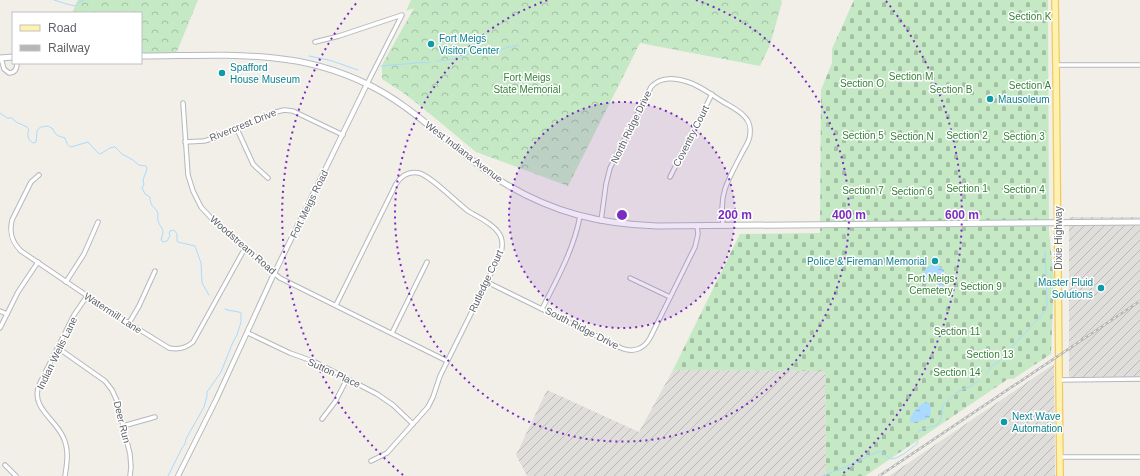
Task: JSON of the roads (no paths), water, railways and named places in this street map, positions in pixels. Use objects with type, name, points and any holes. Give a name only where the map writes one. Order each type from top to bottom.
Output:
[{"type":"main road","name":"Dixie Highway","points":[[1055,0],[1060,476]]},
{"type":"main road","name":"West Indiana Avenue","points":[[142,56],[232,55],[274,58],[310,64],[338,72],[368,84],[392,98],[504,182],[532,198],[580,216],[601,221],[637,225],[697,226],[1140,222]]},
{"type":"main road","points":[[0,58],[12,57]]},
{"type":"street","name":"Fort Meigs Road","points":[[178,476],[248,333],[274,274],[402,15],[339,36],[315,42]]},
{"type":"street","points":[[0,58],[4,70],[9,73],[16,70],[17,64]]},
{"type":"street","points":[[1056,65],[1140,65]]},
{"type":"street","name":"North Ridge Drive","points":[[601,221],[606,184],[610,168],[651,87],[662,79],[674,79],[696,85],[712,94],[743,115],[751,130],[749,139],[725,190],[722,201],[723,226]]},
{"type":"street","name":"Coventry Court","points":[[670,177],[712,94]]},
{"type":"street","name":"Woodstream Road","points":[[182,102],[188,175],[190,183],[201,207],[213,220],[274,274],[447,362]]},
{"type":"street","name":"Rivercrest Drive","points":[[185,142],[210,140],[276,112],[287,110],[299,113],[343,135]]},
{"type":"street","points":[[237,129],[253,164],[268,178]]},
{"type":"street","name":"Rutledge Court","points":[[336,305],[396,184],[401,177],[412,173],[420,174],[428,178],[456,202],[498,231],[502,242],[502,250],[440,376],[431,402],[424,412],[386,453],[371,461]]},
{"type":"street","name":"Watermill Lane","points":[[39,175],[31,182],[12,220],[10,226],[11,237],[15,245],[21,251],[66,282],[169,348],[180,349],[189,346],[196,337],[245,248]]},
{"type":"street","points":[[542,309],[571,250],[580,216]]},
{"type":"street","points":[[66,282],[84,254],[98,222]]},
{"type":"street","name":"South Ridge Drive","points":[[487,282],[621,348],[632,350],[643,346],[649,341],[696,247],[698,234],[697,226]]},
{"type":"street","points":[[0,328],[18,292],[38,262]]},
{"type":"street","points":[[392,333],[427,262]]},
{"type":"street","points":[[129,323],[142,300],[155,271]]},
{"type":"street","points":[[630,278],[670,297]]},
{"type":"street","name":"Indian Wells Lane","points":[[65,476],[67,455],[64,438],[38,403],[37,391],[74,315],[87,296]]},
{"type":"street","points":[[0,311],[7,314]]},
{"type":"street","name":"Sutton Place","points":[[248,333],[290,353],[315,362],[387,400],[413,424]]},
{"type":"street","name":"Deer Run","points":[[58,348],[109,385],[115,396],[130,454],[130,476]]},
{"type":"street","points":[[322,419],[335,402],[347,379]]},
{"type":"street","points":[[1059,380],[1140,379]]},
{"type":"street","points":[[123,426],[155,418]]},
{"type":"street","points":[[1060,457],[1140,457]]},
{"type":"street","points":[[5,465],[16,476]]},
{"type":"water","points":[[931,265],[939,266],[944,270],[945,275],[941,290],[938,283],[925,281],[923,278],[924,271]]},
{"type":"water","points":[[925,402],[929,403],[931,408],[930,417],[920,421],[910,422],[911,416],[915,410]]},
{"type":"waterway","points":[[54,0],[75,6],[84,0]]},
{"type":"waterway","points":[[437,61],[455,59],[469,54],[494,51],[518,45]]},
{"type":"waterway","points":[[309,56],[329,60],[358,70]]},
{"type":"waterway","points":[[381,66],[429,62]]},
{"type":"waterway","points":[[0,113],[7,118],[12,118],[16,122],[27,127],[29,130],[28,138],[34,143],[36,142],[37,132],[40,127],[48,126],[53,129],[56,134],[65,138],[71,147],[88,142],[100,154],[109,148],[115,147],[122,154],[139,165],[146,166],[147,169],[142,188],[145,194],[150,197],[151,204],[158,212],[158,221],[163,231],[161,240],[163,242],[167,241],[170,236],[170,231],[174,230],[177,234],[178,242],[195,246],[201,263],[202,283],[209,295]]},
{"type":"waterway","points":[[986,374],[1046,309],[1045,251]]},
{"type":"waterway","points":[[168,476],[204,407],[207,392],[221,372],[237,335],[241,322],[241,313],[225,309]]},
{"type":"waterway","points":[[918,432],[937,424],[942,416],[943,405],[959,391],[980,380]]},
{"type":"waterway","points":[[822,476],[879,451],[889,458],[895,458],[917,444],[918,441]]},
{"type":"railway","points":[[879,476],[1140,301]]},
{"type":"place","name":"Fort Meigs Visitor Center","points":[[431,44]]},
{"type":"place","name":"Spafford House Museum","points":[[222,73]]},
{"type":"place","name":"Mausoleum","points":[[990,99]]},
{"type":"place","name":"Police & Fireman Memorial","points":[[935,261]]},
{"type":"place","name":"Master Fluid Solutions","points":[[1101,288]]},
{"type":"place","name":"Next Wave Automation","points":[[1004,422]]},
{"type":"park label","name":"Section K","points":[[1030,16]]},
{"type":"park label","name":"Section M","points":[[911,76]]},
{"type":"park label","name":"Fort Meigs State Memorial","points":[[527,82]]},
{"type":"park label","name":"Section O","points":[[862,83]]},
{"type":"park label","name":"Section A","points":[[1030,85]]},
{"type":"park label","name":"Section B","points":[[951,89]]},
{"type":"park label","name":"Section 5","points":[[863,135]]},
{"type":"park label","name":"Section 2","points":[[967,135]]},
{"type":"park label","name":"Section N","points":[[912,136]]},
{"type":"park label","name":"Section 3","points":[[1024,136]]},
{"type":"park label","name":"Section 1","points":[[967,188]]},
{"type":"park label","name":"Section 4","points":[[1024,189]]},
{"type":"park label","name":"Section 7","points":[[863,190]]},
{"type":"park label","name":"Section 6","points":[[912,191]]},
{"type":"park label","name":"Fort Meigs Cemetery","points":[[931,284]]},
{"type":"park label","name":"Section 9","points":[[981,286]]},
{"type":"park label","name":"Section 11","points":[[957,331]]},
{"type":"park label","name":"Section 13","points":[[990,354]]},
{"type":"park label","name":"Section 14","points":[[957,372]]}]
